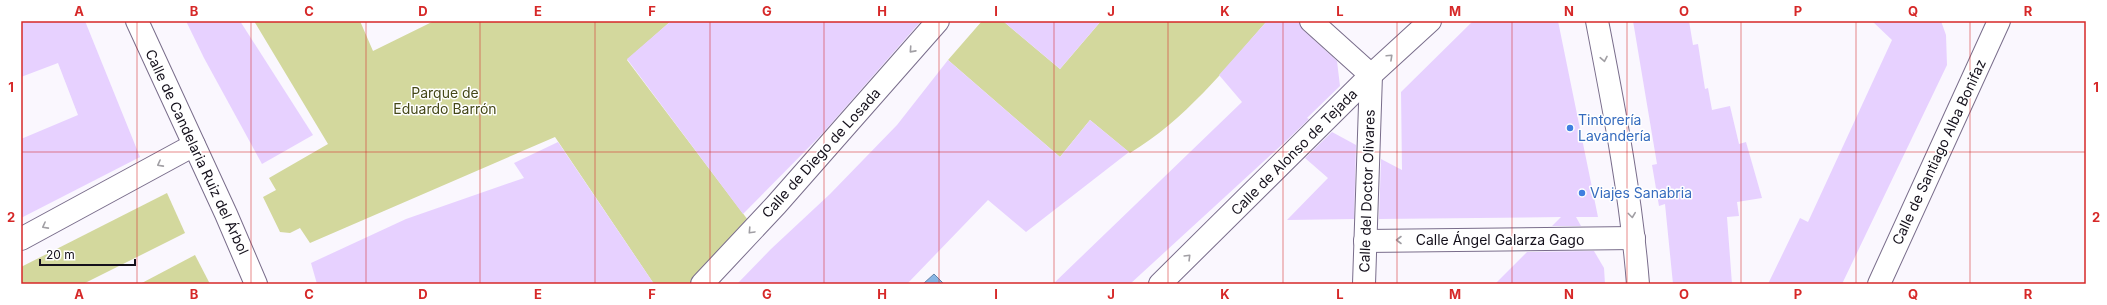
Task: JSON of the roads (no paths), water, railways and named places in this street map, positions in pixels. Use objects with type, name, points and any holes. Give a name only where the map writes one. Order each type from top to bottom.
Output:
[{"type":"street","name":"Calle de Candelaria Ruiz del Árbol","points":[[137,21],[256,284]]},
{"type":"street","name":"Calle de Diego de Losada","points":[[702,284],[776,205],[938,21]]},
{"type":"street","points":[[1312,21],[1372,75]]},
{"type":"street","name":"Calle de Alonso de Tejada","points":[[1160,284],[1372,75],[1430,21]]},
{"type":"street","points":[[1597,21],[1625,170],[1634,238],[1638,284]]},
{"type":"street","name":"Calle de Santiago Alba Bonifaz","points":[[1879,284],[1999,21]]},
{"type":"street","name":"Calle del Doctor Olivares","points":[[1364,284],[1372,75]]},
{"type":"street","points":[[21,239],[194,145]]},
{"type":"street","name":"Calle Ángel Galarza Gago","points":[[1365,241],[1634,238]]},
{"type":"water","points":[[934,274],[944,284],[923,284]]},
{"type":"place","name":"Tintorería Lavandería","points":[[1570,128]]},
{"type":"place","name":"Viajes Sanabria","points":[[1582,193]]},
{"type":"park label","name":"Parque de Eduardo Barrón","points":[[445,102]]}]
